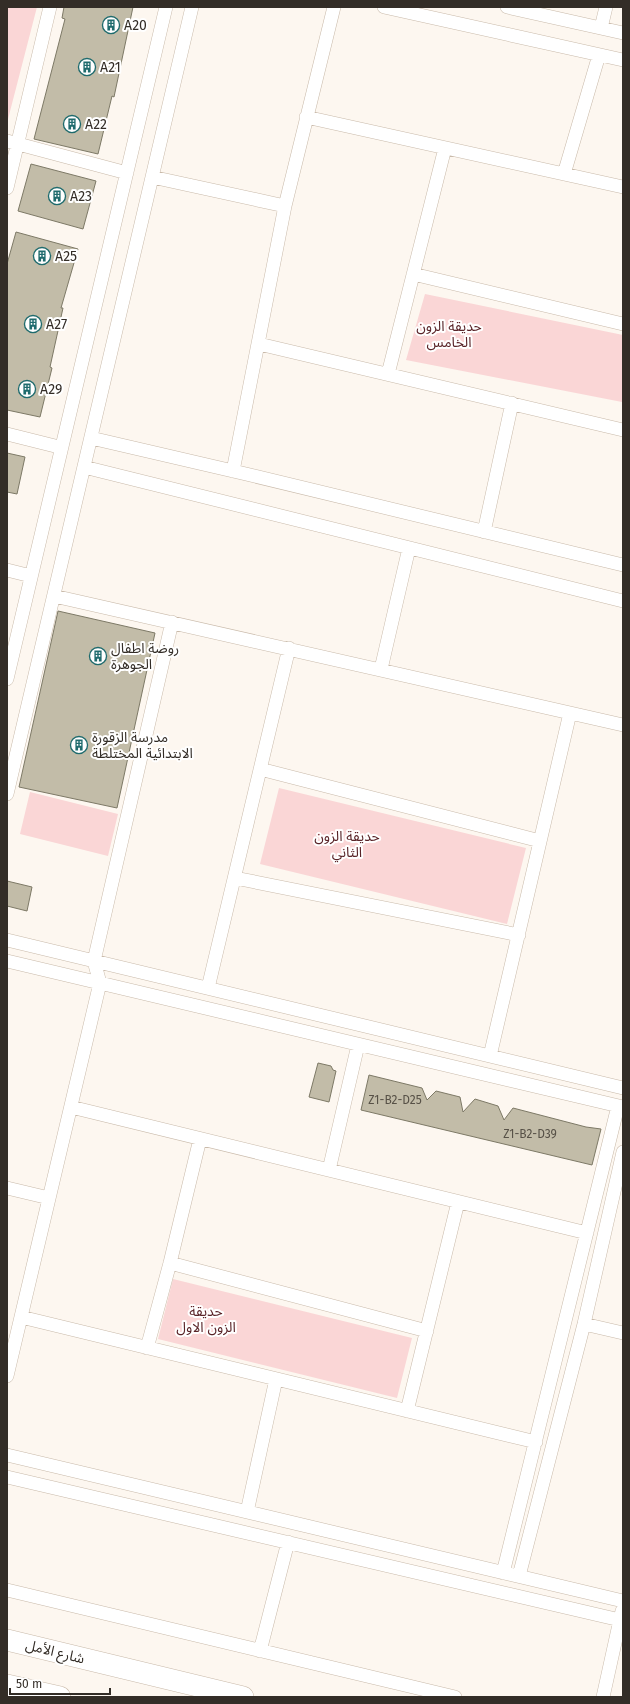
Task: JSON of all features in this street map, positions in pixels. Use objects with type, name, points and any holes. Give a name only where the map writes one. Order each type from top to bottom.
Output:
[{"type":"main road","name":"شارع الأمل","points":[[7,1640],[243,1697]]},
{"type":"main road","points":[[7,1684],[60,1697]]},
{"type":"street","points":[[7,188],[12,142],[50,7]]},
{"type":"street","points":[[7,679],[166,7]]},
{"type":"street","points":[[7,794],[192,7]]},
{"type":"street","points":[[233,471],[285,206],[334,7]]},
{"type":"street","points":[[384,7],[623,60]]},
{"type":"street","points":[[507,7],[623,33]]},
{"type":"street","points":[[601,28],[606,7]]},
{"type":"street","points":[[564,174],[598,55]]},
{"type":"street","points":[[306,118],[623,187]]},
{"type":"street","points":[[12,142],[127,173]]},
{"type":"street","points":[[388,374],[445,148]]},
{"type":"street","points":[[152,177],[285,206]]},
{"type":"street","points":[[413,274],[623,324]]},
{"type":"street","points":[[259,344],[623,430]]},
{"type":"street","points":[[484,532],[512,403]]},
{"type":"street","points":[[7,434],[59,447]]},
{"type":"street","points":[[91,438],[623,565]]},
{"type":"street","points":[[84,467],[623,601]]},
{"type":"street","points":[[381,669],[409,548]]},
{"type":"street","points":[[7,570],[31,576]]},
{"type":"street","points":[[54,596],[289,648],[623,725]]},
{"type":"street","points":[[7,1376],[100,983],[94,961],[172,622]]},
{"type":"street","points":[[208,988],[289,648]]},
{"type":"street","points":[[490,1056],[570,713]]},
{"type":"street","points":[[260,769],[540,841]]},
{"type":"street","points":[[235,878],[519,935]]},
{"type":"street","points":[[7,940],[490,1056],[622,1084]]},
{"type":"street","points":[[7,961],[621,1107],[587,1233],[503,1572]]},
{"type":"street","points":[[329,1170],[358,1045]]},
{"type":"street","points":[[71,1107],[587,1233]]},
{"type":"street","points":[[147,1348],[170,1263],[200,1139]]},
{"type":"street","points":[[519,1576],[584,1324],[623,1152]]},
{"type":"street","points":[[7,1188],[50,1198]]},
{"type":"street","points":[[407,1411],[458,1202]]},
{"type":"street","points":[[170,1263],[427,1330]]},
{"type":"street","points":[[21,1317],[536,1442]]},
{"type":"street","points":[[584,1324],[623,1333]]},
{"type":"street","points":[[247,1512],[276,1379]]},
{"type":"street","points":[[7,1456],[623,1601]]},
{"type":"street","points":[[7,1477],[620,1620]]},
{"type":"street","points":[[260,1651],[288,1542]]},
{"type":"street","points":[[7,1590],[455,1697]]},
{"type":"street","points":[[603,1697],[623,1607]]},
{"type":"green space","points":[[7,7],[37,7],[7,123]]},
{"type":"green space","name":"حديقة الزون الخامس","points":[[425,294],[623,335],[622,402],[406,360]]},
{"type":"green space","name":"حديقة الزون الثاني","points":[[279,788],[526,848],[507,924],[260,864]]},
{"type":"green space","points":[[30,792],[118,814],[108,856],[20,834]]},
{"type":"green space","name":"حديقة الزون الاول","points":[[173,1279],[412,1338],[397,1398],[158,1339]]},
{"type":"building","points":[[64,7],[133,7],[114,97],[112,96],[98,154],[34,139],[65,19],[62,18]]},
{"type":"building","name":"A23","points":[[31,164],[96,181],[83,229],[18,211]]},
{"type":"building","points":[[16,232],[78,249],[61,308],[63,308],[50,367],[52,368],[40,417],[7,410],[7,264]]},
{"type":"building","points":[[7,453],[25,457],[17,494],[7,492]]},
{"type":"building","name":"مدرسة الزقورة الابتدائية المختلطة","points":[[58,611],[155,633],[117,808],[19,787]]},
{"type":"building","points":[[7,881],[32,887],[27,911],[7,906]]},
{"type":"building","points":[[318,1063],[331,1066],[333,1070],[336,1071],[329,1102],[309,1097]]},
{"type":"building","points":[[369,1075],[422,1088],[427,1100],[436,1091],[460,1097],[463,1112],[475,1099],[498,1106],[504,1120],[513,1108],[586,1127],[601,1129],[592,1165],[361,1110]]},
{"type":"place","name":"A20","points":[[111,25]]},
{"type":"place","name":"A21","points":[[87,67]]},
{"type":"place","name":"A22","points":[[72,124]]},
{"type":"place","name":"A23","points":[[57,196]]},
{"type":"place","name":"A25","points":[[42,256]]},
{"type":"place","name":"A27","points":[[33,324]]},
{"type":"place","name":"A29","points":[[27,389]]},
{"type":"place","name":"روضة اطفال الجوهرة","points":[[98,656]]},
{"type":"place","name":"مدرسة الزقورة الابتدائية المختلطة","points":[[79,745]]}]
